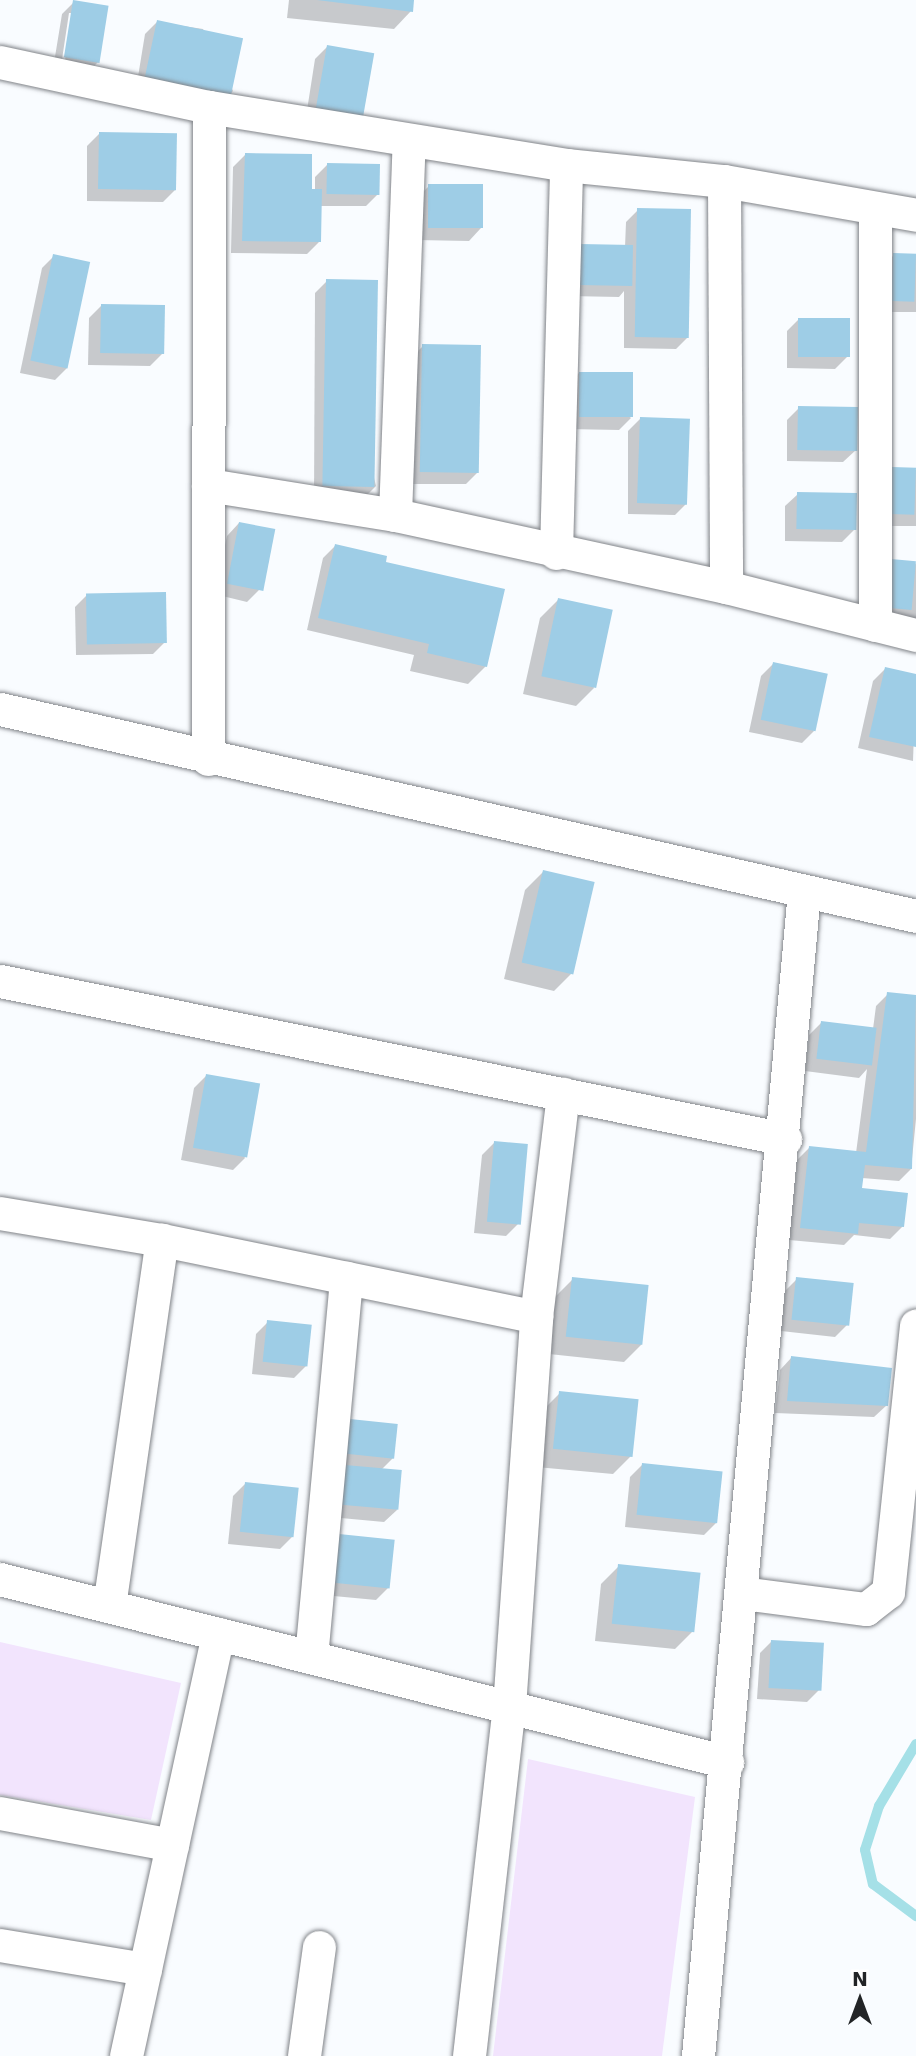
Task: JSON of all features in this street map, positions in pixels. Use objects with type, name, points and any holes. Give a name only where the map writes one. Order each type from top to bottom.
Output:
[{"type":"street","points":[[0,62],[209,107],[566,164],[724,181],[916,215]]},
{"type":"street","points":[[208,759],[209,107]]},
{"type":"street","points":[[395,515],[408,140]]},
{"type":"street","points":[[556,553],[566,164]]},
{"type":"street","points":[[724,181],[726,587]]},
{"type":"street","points":[[875,208],[875,625]]},
{"type":"street","points":[[208,485],[395,515],[556,553],[726,587],[916,635]]},
{"type":"street","points":[[0,709],[208,759],[916,916]]},
{"type":"street","points":[[698,2056],[785,1139],[804,892]]},
{"type":"street","points":[[0,981],[785,1139]]},
{"type":"street","points":[[470,2056],[509,1707],[536,1317],[563,1094]]},
{"type":"street","points":[[0,1213],[162,1240],[536,1317]]},
{"type":"street","points":[[109,1606],[162,1240]]},
{"type":"street","points":[[310,1657],[346,1278]]},
{"type":"street","points":[[742,1593],[866,1609],[888,1592],[916,1325]]},
{"type":"street","points":[[0,1579],[727,1762]]},
{"type":"street","points":[[126,2056],[218,1634]]},
{"type":"street","points":[[0,1813],[172,1845]]},
{"type":"street","points":[[0,1945],[145,1969]]},
{"type":"street","points":[[304,2056],[319,1947]]},
{"type":"shaded area","points":[[0,1642],[181,1683],[151,1820],[0,1795]]},
{"type":"shaded area","points":[[528,1759],[695,1797],[662,2056],[493,2056]]},
{"type":"building","points":[[73,0],[109,6],[99,63],[64,57]]},
{"type":"building","points":[[317,0],[414,0],[413,12]]},
{"type":"building","points":[[157,20],[243,38],[231,96],[145,78]]},
{"type":"building","points":[[327,45],[374,53],[363,119],[315,111]]},
{"type":"building","points":[[99,132],[177,133],[176,190],[98,189]]},
{"type":"building","points":[[245,153],[312,154],[312,189],[322,189],[321,242],[242,241]]},
{"type":"building","points":[[327,163],[380,164],[379,195],[326,194]]},
{"type":"building","points":[[428,184],[483,184],[483,228],[428,228]]},
{"type":"building","points":[[637,208],[691,209],[689,338],[635,337]]},
{"type":"building","points":[[580,244],[633,245],[632,286],[579,285]]},
{"type":"building","points":[[893,253],[916,254],[914,302],[891,301]]},
{"type":"building","points":[[53,254],[90,262],[68,369],[30,361]]},
{"type":"building","points":[[326,279],[378,280],[374,487],[322,486]]},
{"type":"building","points":[[101,304],[165,305],[164,354],[100,353]]},
{"type":"building","points":[[798,318],[850,318],[850,357],[798,357]]},
{"type":"building","points":[[422,344],[481,345],[479,473],[420,472]]},
{"type":"building","points":[[579,372],[633,372],[633,417],[579,417]]},
{"type":"building","points":[[798,406],[858,407],[857,451],[797,450]]},
{"type":"building","points":[[640,417],[690,419],[687,505],[637,503]]},
{"type":"building","points":[[892,467],[916,468],[914,515],[890,514]]},
{"type":"building","points":[[797,492],[857,493],[856,530],[796,529]]},
{"type":"building","points":[[239,522],[275,529],[263,591],[227,584]]},
{"type":"building","points":[[335,544],[387,556],[386,562],[505,589],[487,667],[427,653],[429,644],[318,618]]},
{"type":"building","points":[[891,559],[916,561],[912,610],[887,608]]},
{"type":"building","points":[[166,592],[167,643],[87,644],[86,593]]},
{"type":"building","points":[[558,598],[613,610],[596,688],[541,676]]},
{"type":"building","points":[[773,662],[828,674],[816,731],[761,720]]},
{"type":"building","points":[[885,667],[916,674],[916,747],[869,737]]},
{"type":"building","points":[[543,870],[595,882],[573,974],[522,963]]},
{"type":"building","points":[[887,992],[916,995],[912,1169],[865,1165],[862,1188],[908,1193],[904,1227],[859,1223],[858,1234],[800,1228],[809,1146],[866,1152]]},
{"type":"building","points":[[821,1021],[877,1028],[872,1066],[816,1059]]},
{"type":"building","points":[[206,1074],[260,1084],[247,1157],[193,1148]]},
{"type":"building","points":[[494,1141],[528,1144],[521,1225],[487,1222]]},
{"type":"building","points":[[572,1277],[649,1285],[642,1345],[566,1337]]},
{"type":"building","points":[[796,1277],[854,1283],[849,1326],[792,1320]]},
{"type":"building","points":[[267,1320],[312,1325],[307,1366],[263,1362]]},
{"type":"building","points":[[791,1356],[892,1368],[888,1406],[787,1401]]},
{"type":"building","points":[[559,1391],[639,1399],[632,1457],[553,1449]]},
{"type":"building","points":[[350,1419],[398,1424],[394,1459],[346,1454]]},
{"type":"building","points":[[642,1463],[723,1471],[717,1523],[637,1515]]},
{"type":"building","points":[[345,1465],[402,1470],[398,1510],[342,1505]]},
{"type":"building","points":[[245,1482],[299,1488],[293,1537],[240,1532]]},
{"type":"building","points":[[339,1534],[395,1540],[390,1589],[334,1583]]},
{"type":"building","points":[[618,1564],[701,1573],[694,1632],[612,1624]]},
{"type":"building","points":[[771,1640],[824,1643],[821,1691],[768,1688]]},
{"type":"waterway","points":[[916,1744],[879,1806],[865,1850],[873,1884],[916,1916]]}]
